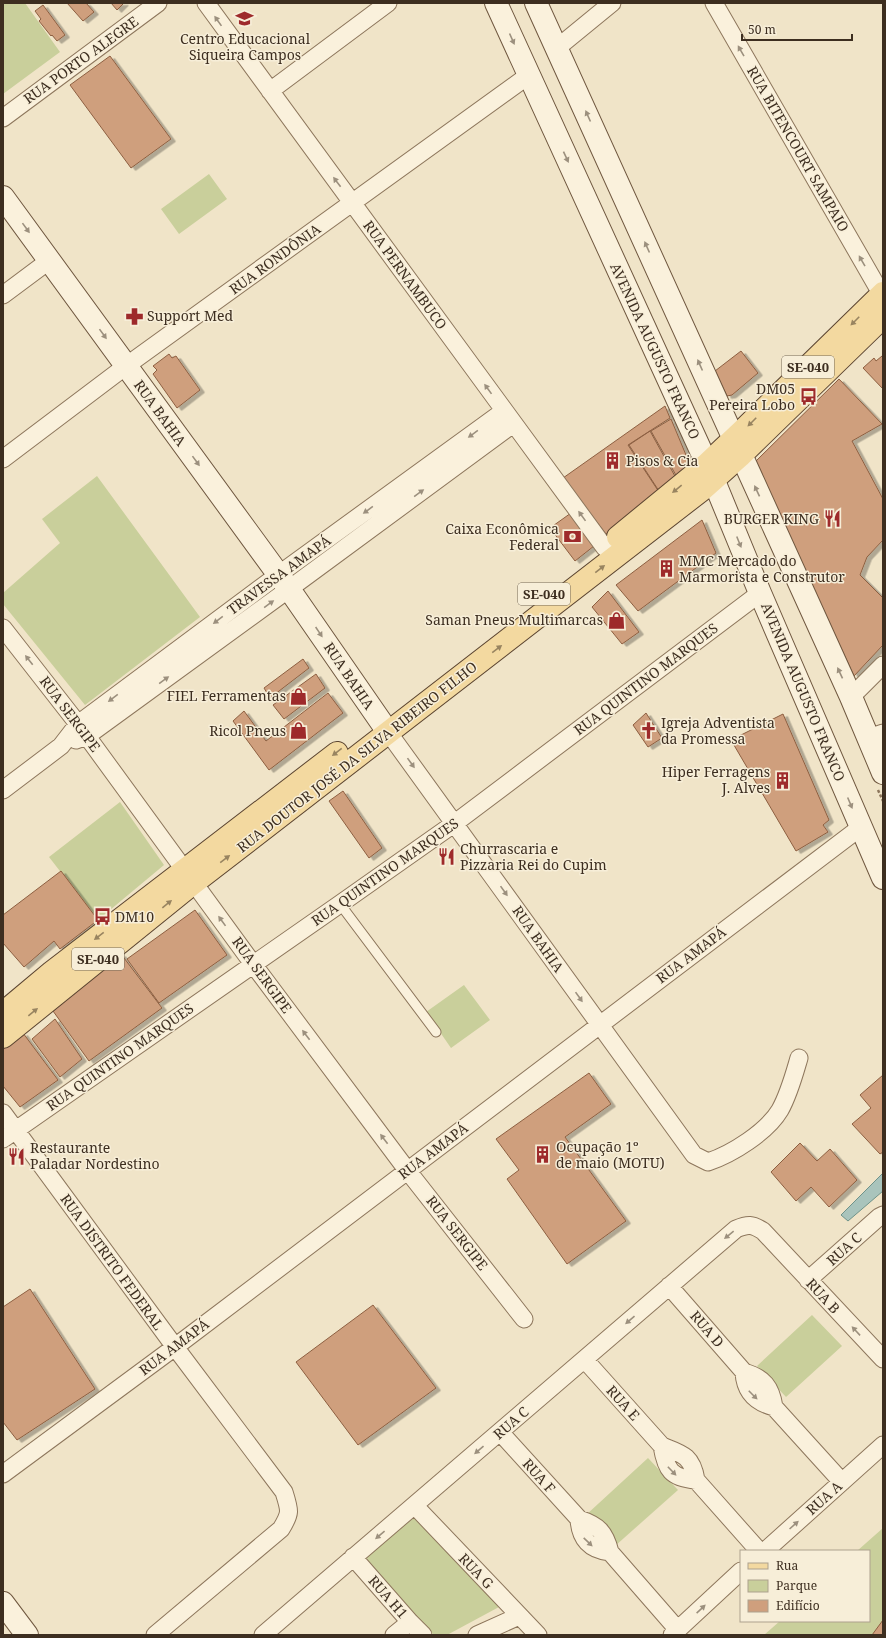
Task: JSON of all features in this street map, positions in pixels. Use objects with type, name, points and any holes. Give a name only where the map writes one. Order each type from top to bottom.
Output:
[{"type":"main road","name":"AVENIDA AUGUSTO FRANCO","points":[[496,3],[710,472],[760,594],[883,878]]},
{"type":"main road","points":[[536,3],[851,697],[875,735],[883,773]]},
{"type":"main road","name":"RUA BAHIA","points":[[3,197],[284,582],[384,726]]},
{"type":"main road","name":"SE-040","points":[[737,448],[882,294]]},
{"type":"main road","name":"SE-040","points":[[710,472],[883,317]]},
{"type":"main road","name":"RUA DOUTOR JOSÉ DA SILVA RIBEIRO FILHO","points":[[3,1013],[52,972],[190,876],[384,726],[605,548],[710,472]]},
{"type":"main road","name":"RUA DOUTOR JOSÉ DA SILVA RIBEIRO FILHO","points":[[384,726],[524,629],[710,472]]},
{"type":"main road","name":"RUA DOUTOR JOSÉ DA SILVA RIBEIRO FILHO","points":[[3,1037],[190,876]]},
{"type":"main road","points":[[3,1603],[28,1635]]},
{"type":"street","name":"RUA PORTO ALEGRE","points":[[3,118],[158,3]]},
{"type":"street","name":"RUA PERNAMBUCO","points":[[206,3],[605,548]]},
{"type":"street","points":[[270,91],[388,3]]},
{"type":"street","points":[[557,48],[612,3]]},
{"type":"street","name":"RUA BITENCOURT SAMPAIO","points":[[714,3],[882,294]]},
{"type":"street","name":"RUA RONDÔNIA","points":[[3,458],[126,366],[529,75]]},
{"type":"street","points":[[3,294],[50,260]]},
{"type":"street","name":"TRAVESSA AMAPÁ","points":[[3,790],[509,417]]},
{"type":"street","name":"RUA QUINTINO MARQUES","points":[[9,1135],[455,822],[760,594]]},
{"type":"street","name":"RUA SERGIPE","points":[[3,628],[83,730],[253,964],[407,1170],[524,1319]]},
{"type":"street","points":[[851,697],[883,665]]},
{"type":"street","name":"RUA BAHIA","points":[[384,726],[455,822],[599,1025],[694,1155],[708,1162],[720,1158],[746,1142],[767,1124],[779,1111],[788,1092],[799,1058]]},
{"type":"street","name":"RUA AMAPÁ","points":[[3,1474],[175,1347],[861,827]]},
{"type":"street","name":"RUA DISTRITO FEDERAL","points":[[3,1113],[9,1135],[175,1347],[284,1492],[289,1516],[281,1529],[154,1635]]},
{"type":"street","name":"RUA C","points":[[808,1280],[881,1216]]},
{"type":"street","name":"RUA C","points":[[263,1635],[736,1229],[745,1225],[753,1225],[763,1231]]},
{"type":"street","name":"RUA B","points":[[763,1231],[883,1359]]},
{"type":"street","name":"RUA D","points":[[669,1286],[744,1372],[753,1375],[765,1383],[772,1395],[774,1407],[842,1482]]},
{"type":"street","name":"RUA E","points":[[584,1360],[662,1446],[676,1451],[686,1457],[694,1467],[696,1480],[758,1550]]},
{"type":"street","name":"RUA F","points":[[500,1432],[579,1519],[593,1524],[602,1532],[607,1540],[610,1552],[675,1632]]},
{"type":"street","name":"RUA A","points":[[766,1550],[883,1445]]},
{"type":"street","name":"RUA G","points":[[415,1506],[538,1635]]},
{"type":"street","name":"RUA H1","points":[[354,1557],[423,1635]]},
{"type":"street","points":[[675,1632],[740,1572]]},
{"type":"street","points":[[477,1635],[520,1616]]},
{"type":"street","points":[[394,1635],[410,1622]]},
{"type":"lane","points":[[340,904],[436,1032]]},
{"type":"green space","points":[[3,3],[25,3],[60,52],[3,94]]},
{"type":"green space","points":[[209,174],[227,199],[179,234],[161,209]]},
{"type":"green space","points":[[97,476],[200,617],[85,705],[3,604],[3,593],[60,543],[42,519]]},
{"type":"green space","points":[[120,802],[164,865],[98,920],[49,857]]},
{"type":"green space","points":[[464,985],[490,1020],[451,1048],[426,1012]]},
{"type":"green space","points":[[812,1315],[842,1346],[786,1397],[757,1366]]},
{"type":"green space","points":[[648,1458],[678,1490],[615,1546],[586,1515]]},
{"type":"green space","points":[[413,1516],[499,1607],[447,1635],[434,1635],[362,1559]]},
{"type":"green space","points":[[883,1528],[883,1635],[764,1635],[779,1622],[870,1622],[870,1550],[858,1550]]},
{"type":"water","points":[[883,1173],[883,1191],[848,1221],[841,1215]]},
{"type":"building","points":[[67,3],[86,3],[94,12],[83,21]]},
{"type":"building","points":[[111,3],[124,3],[117,10]]},
{"type":"building","points":[[43,5],[65,35],[57,41],[39,21],[41,19],[35,11]]},
{"type":"building","points":[[110,56],[171,139],[131,168],[70,85]]},
{"type":"building","points":[[741,351],[758,373],[732,395],[727,396],[715,371]]},
{"type":"building","points":[[169,354],[172,358],[176,356],[200,390],[177,408],[153,374],[157,370],[153,366]]},
{"type":"building","points":[[882,356],[883,389],[863,368],[874,358],[876,361]]},
{"type":"building","name":"BURGER KING","points":[[839,379],[882,424],[852,441],[883,499],[883,540],[867,557],[860,575],[883,598],[883,645],[854,676],[755,462]]},
{"type":"building","name":"Pisos & Cia","points":[[665,406],[670,418],[628,445],[659,492],[606,534],[563,478]]},
{"type":"building","points":[[671,419],[691,467],[677,477],[651,431]]},
{"type":"building","points":[[650,431],[676,478],[659,491],[629,445]]},
{"type":"building","name":"Caixa Econômica Federal","points":[[571,513],[594,546],[575,561],[550,528]]},
{"type":"building","name":"MMC Mercado do Marmorista e Construtor","points":[[702,520],[716,553],[638,611],[616,585]]},
{"type":"building","name":"Saman Pneus Multimarcas","points":[[608,591],[639,632],[622,644],[592,607]]},
{"type":"building","points":[[303,659],[309,668],[270,698],[264,688]]},
{"type":"building","name":"FIEL Ferramentas","points":[[316,674],[325,688],[284,719],[273,705]]},
{"type":"building","name":"Ricol Pneus","points":[[328,693],[343,713],[269,770],[233,721],[244,711],[266,741]]},
{"type":"building","name":"Igreja Adventista da Promessa","points":[[646,713],[662,738],[648,747],[633,725]]},
{"type":"building","name":"Hiper Ferragens J. Alves","points":[[783,714],[829,820],[823,825],[828,832],[796,851],[731,740]]},
{"type":"building","points":[[343,791],[382,848],[369,858],[329,801]]},
{"type":"building","points":[[61,871],[98,920],[60,949],[54,941],[24,967],[3,943],[3,915]]},
{"type":"building","points":[[195,910],[227,955],[159,1003],[127,959]]},
{"type":"building","points":[[121,954],[162,1008],[89,1061],[53,1011]]},
{"type":"building","points":[[55,1019],[82,1059],[60,1077],[32,1039]]},
{"type":"building","points":[[23,1033],[58,1080],[20,1107],[3,1086],[3,1049]]},
{"type":"building","name":"Ocupação 1º de maio (MOTU)","points":[[589,1073],[611,1104],[565,1137],[626,1221],[567,1264],[507,1179],[519,1170],[496,1139]]},
{"type":"building","points":[[883,1075],[883,1152],[880,1154],[852,1124],[871,1108],[860,1095]]},
{"type":"building","points":[[800,1143],[817,1161],[830,1149],[857,1180],[829,1207],[811,1187],[796,1201],[771,1172]]},
{"type":"building","points":[[30,1289],[95,1389],[17,1440],[3,1422],[3,1307]]},
{"type":"building","points":[[373,1305],[436,1388],[358,1445],[296,1362]]},
{"type":"building","points":[[883,1620],[883,1635],[872,1635]]},
{"type":"place","name":"Centro Educacional Siqueira Campos","points":[[245,19]]},
{"type":"place","name":"Support Med","points":[[134,316]]},
{"type":"place","name":"DM05 Pereira Lobo","points":[[808,397]]},
{"type":"place","name":"Pisos & Cia","points":[[613,461]]},
{"type":"place","name":"BURGER KING","points":[[832,519]]},
{"type":"place","name":"Caixa Econômica Federal","points":[[572,537]]},
{"type":"place","name":"MMC Mercado do Marmorista e Construtor","points":[[666,569]]},
{"type":"place","name":"Saman Pneus Multimarcas","points":[[616,620]]},
{"type":"place","name":"FIEL Ferramentas","points":[[299,696]]},
{"type":"place","name":"Ricol Pneus","points":[[299,731]]},
{"type":"place","name":"Igreja Adventista da Promessa","points":[[648,731]]},
{"type":"place","name":"Hiper Ferragens J. Alves","points":[[783,780]]},
{"type":"place","name":"Churrascaria e Pizzaria Rei do Cupim","points":[[447,857]]},
{"type":"place","name":"DM10","points":[[102,917]]},
{"type":"place","name":"Ocupação 1º de maio (MOTU)","points":[[543,1155]]},
{"type":"place","name":"Restaurante Paladar Nordestino","points":[[17,1156]]}]
